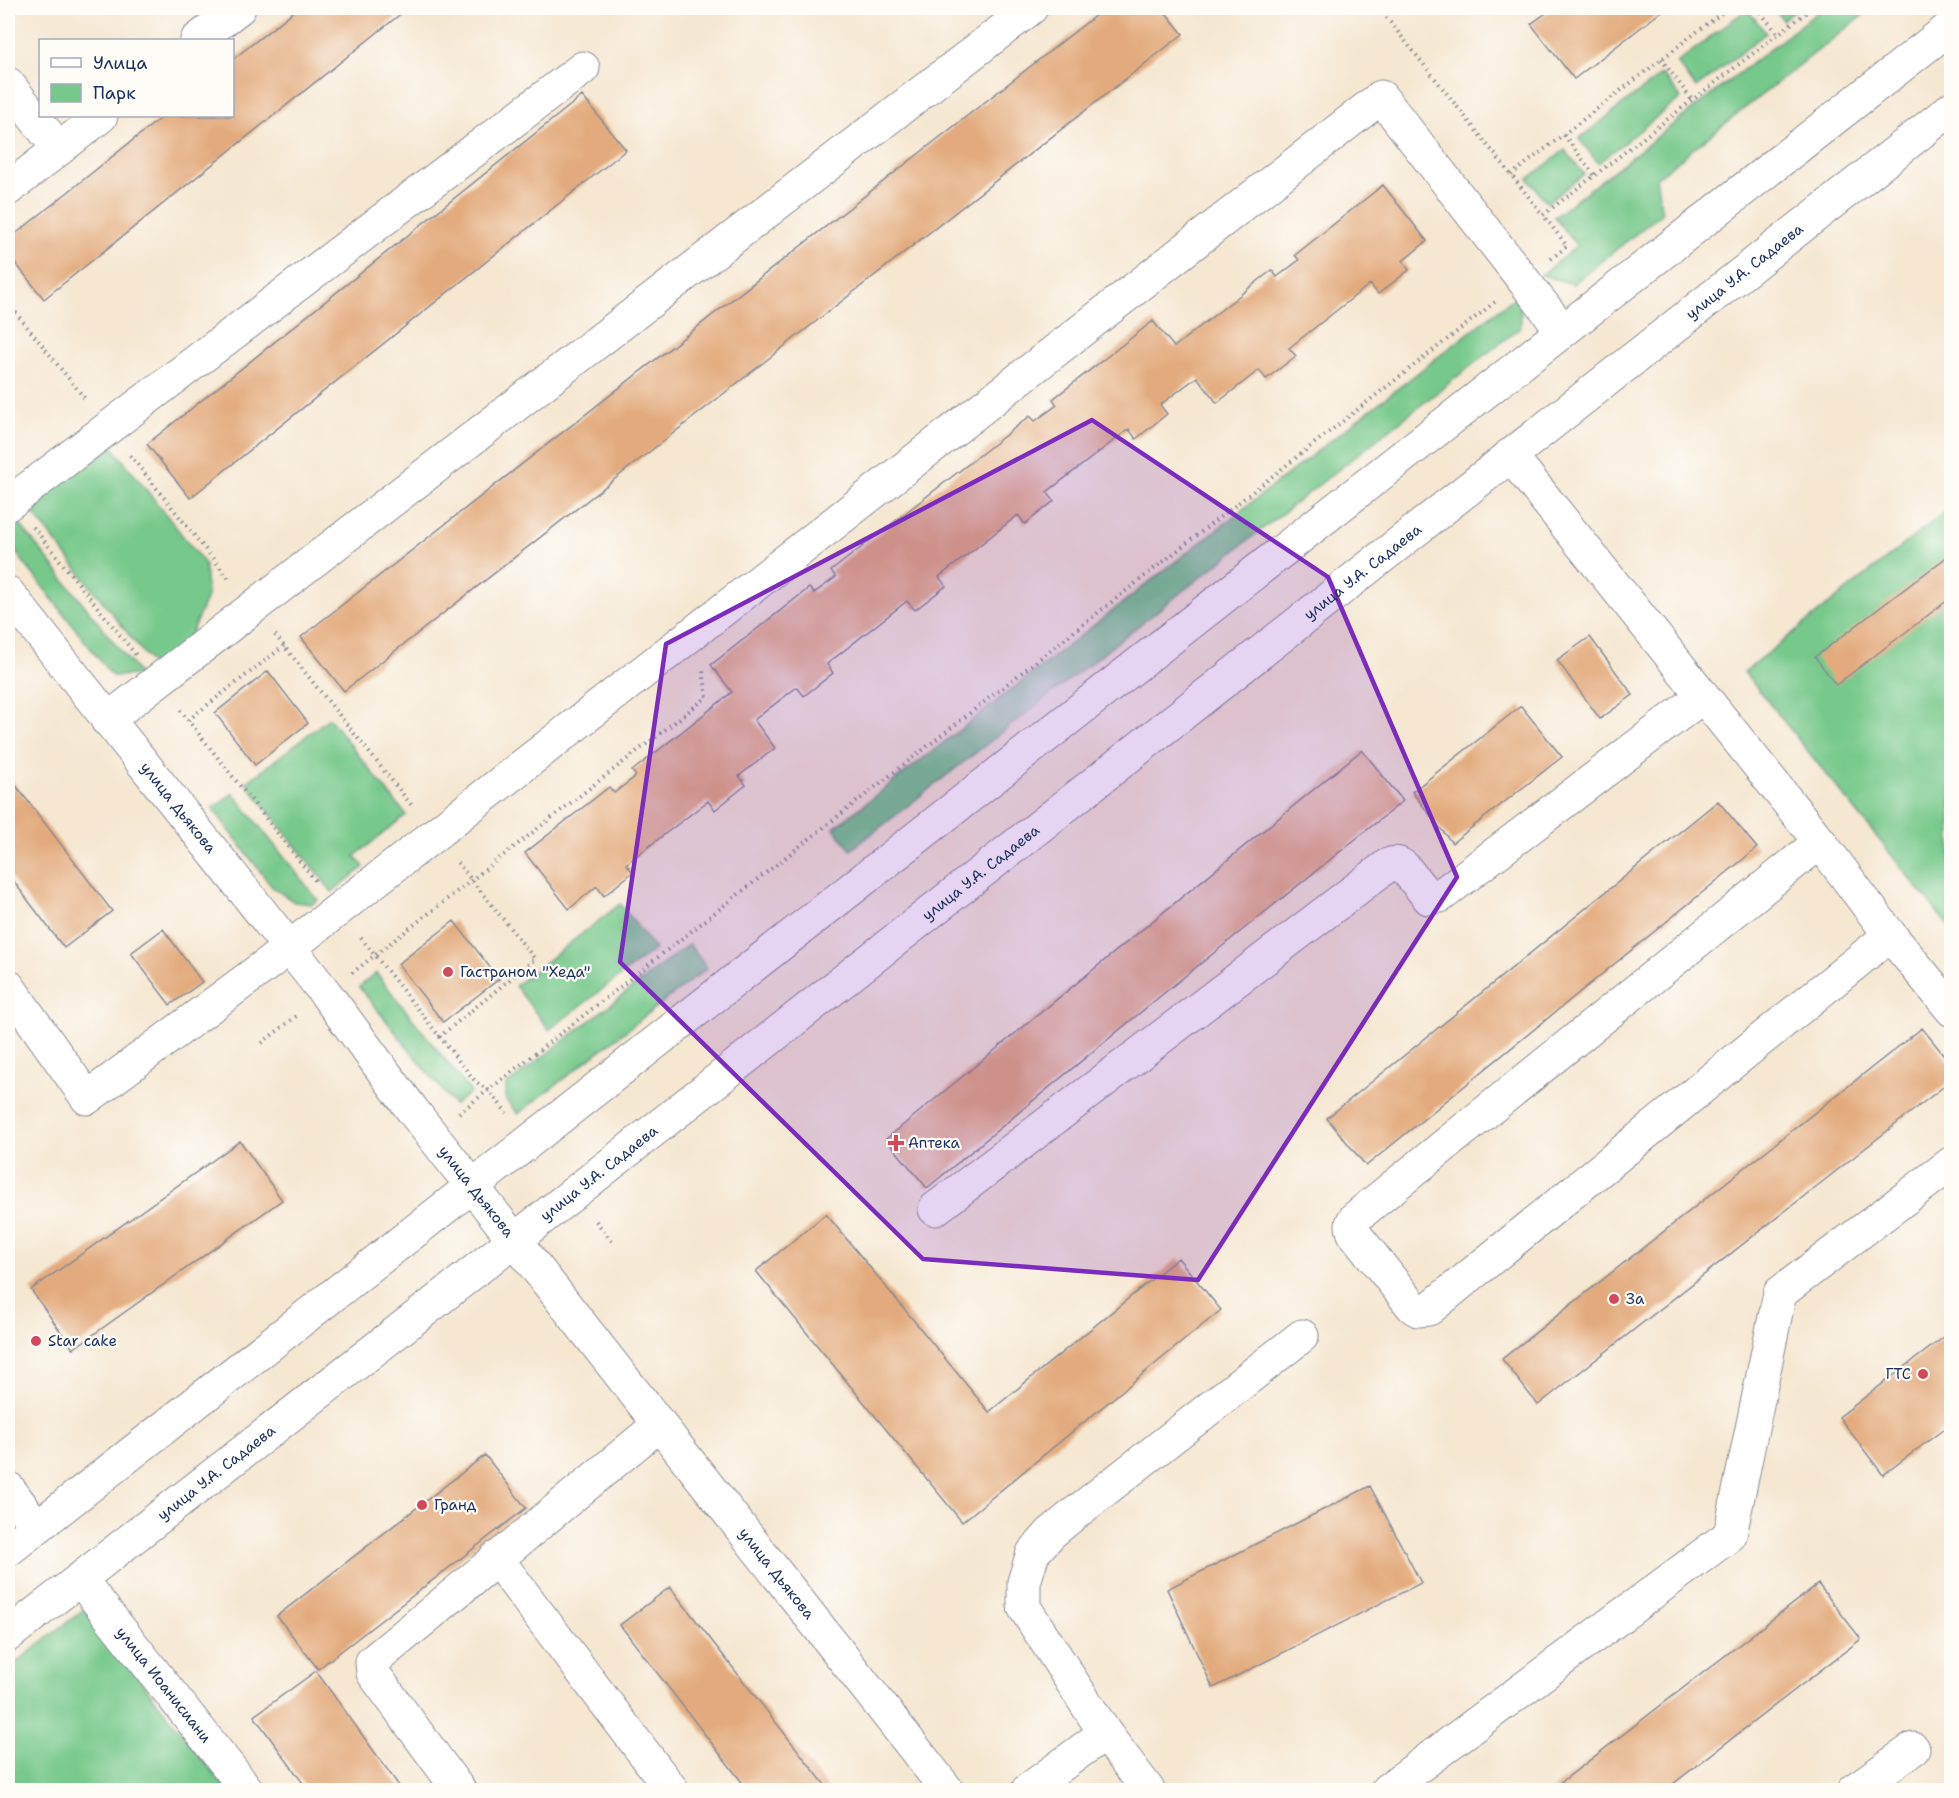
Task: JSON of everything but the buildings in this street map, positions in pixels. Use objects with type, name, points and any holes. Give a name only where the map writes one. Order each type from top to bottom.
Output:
[{"type":"main road","points":[[198,39],[239,8]]},
{"type":"main road","points":[[107,720],[1032,8]]},
{"type":"main road","points":[[8,1550],[1952,26]]},
{"type":"main road","points":[[10,503],[583,68]]},
{"type":"main road","points":[[8,84],[59,148]]},
{"type":"main road","points":[[8,986],[87,1098],[339,910],[1381,98],[1563,331]]},
{"type":"main road","name":"улица У.А. Садаева","points":[[8,1635],[1952,108]]},
{"type":"main road","points":[[8,189],[100,117]]},
{"type":"main road","points":[[1510,455],[1952,1010]]},
{"type":"main road","name":"улица Дьякова","points":[[8,593],[326,994],[432,1134],[947,1791]]},
{"type":"main road","points":[[935,1209],[1388,865],[1399,864],[1429,898],[1440,896],[1703,696]]},
{"type":"main road","points":[[1820,842],[1356,1217],[1351,1227],[1354,1233],[1413,1307],[1418,1310],[1429,1309],[1890,935]]},
{"type":"main road","points":[[1387,1791],[1730,1535],[1780,1293],[1952,1163]]},
{"type":"main road","points":[[1148,1791],[1105,1733],[1024,1607],[1024,1582],[1032,1553],[1073,1515],[1302,1336]]},
{"type":"main road","points":[[459,1791],[373,1673],[372,1662],[660,1424]]},
{"type":"main road","points":[[8,1488],[37,1527]]},
{"type":"main road","points":[[496,1558],[672,1791]]},
{"type":"main road","name":"улица Иоанисиани","points":[[80,1579],[247,1791]]},
{"type":"main road","points":[[1028,1791],[1105,1733]]},
{"type":"main road","points":[[1854,1791],[1913,1749]]},
{"type":"path","points":[[432,1134],[1567,246],[1379,8]]},
{"type":"path","points":[[1511,175],[1728,8]]},
{"type":"path","points":[[1757,8],[1778,34]]},
{"type":"path","points":[[1543,215],[1812,8]]},
{"type":"path","points":[[1661,59],[1692,100]]},
{"type":"path","points":[[1564,135],[1595,176]]},
{"type":"path","points":[[8,303],[535,959],[439,1037]]},
{"type":"path","points":[[10,503],[157,681],[439,1037],[475,1081],[488,1090],[530,1141]]},
{"type":"path","points":[[188,720],[284,646]]},
{"type":"path","points":[[262,1043],[707,697],[701,662]]},
{"type":"path","points":[[572,1193],[614,1244]]},
{"type":"highlighted area","points":[[1092,420],[1328,577],[1457,877],[1198,1280],[923,1259],[620,962],[666,644]]},
{"type":"green space","points":[[1773,8],[1799,8],[1783,20]]},
{"type":"green space","points":[[1823,8],[1872,8],[1656,178],[1662,213],[1573,284],[1541,275],[1577,246],[1554,217]]},
{"type":"green space","points":[[1747,9],[1766,33],[1696,88],[1677,63]]},
{"type":"green space","points":[[1662,74],[1681,98],[1598,163],[1579,139]]},
{"type":"green space","points":[[1565,150],[1584,174],[1547,203],[1528,179]]},
{"type":"green space","points":[[1520,293],[1521,327],[851,850],[834,828]]},
{"type":"green space","points":[[111,445],[205,564],[207,597],[186,644],[155,668],[28,507]]},
{"type":"green space","points":[[1951,507],[1951,929],[1744,672]]},
{"type":"green space","points":[[14,517],[140,675],[112,676],[8,542],[8,527]]},
{"type":"green space","points":[[329,718],[406,815],[355,856],[364,867],[332,892],[246,783]]},
{"type":"green space","points":[[233,793],[318,900],[312,904],[294,902],[272,887],[213,809]]},
{"type":"green space","points":[[620,904],[655,949],[549,1030],[515,986]]},
{"type":"green space","points":[[689,944],[707,968],[518,1114],[506,1100],[506,1085]]},
{"type":"green space","points":[[376,973],[471,1092],[454,1105],[359,987]]},
{"type":"green space","points":[[84,1609],[227,1790],[8,1790],[8,1669]]},
{"type":"place","name":"Гастраном \"Хеда\"","points":[[448,972]]},
{"type":"place","name":"Аптека","points":[[896,1143]]},
{"type":"place","name":"За","points":[[1614,1299]]},
{"type":"place","name":"Star cake","points":[[36,1341]]},
{"type":"place","name":"ГТС","points":[[1923,1374]]},
{"type":"place","name":"Гранд","points":[[422,1505]]}]
